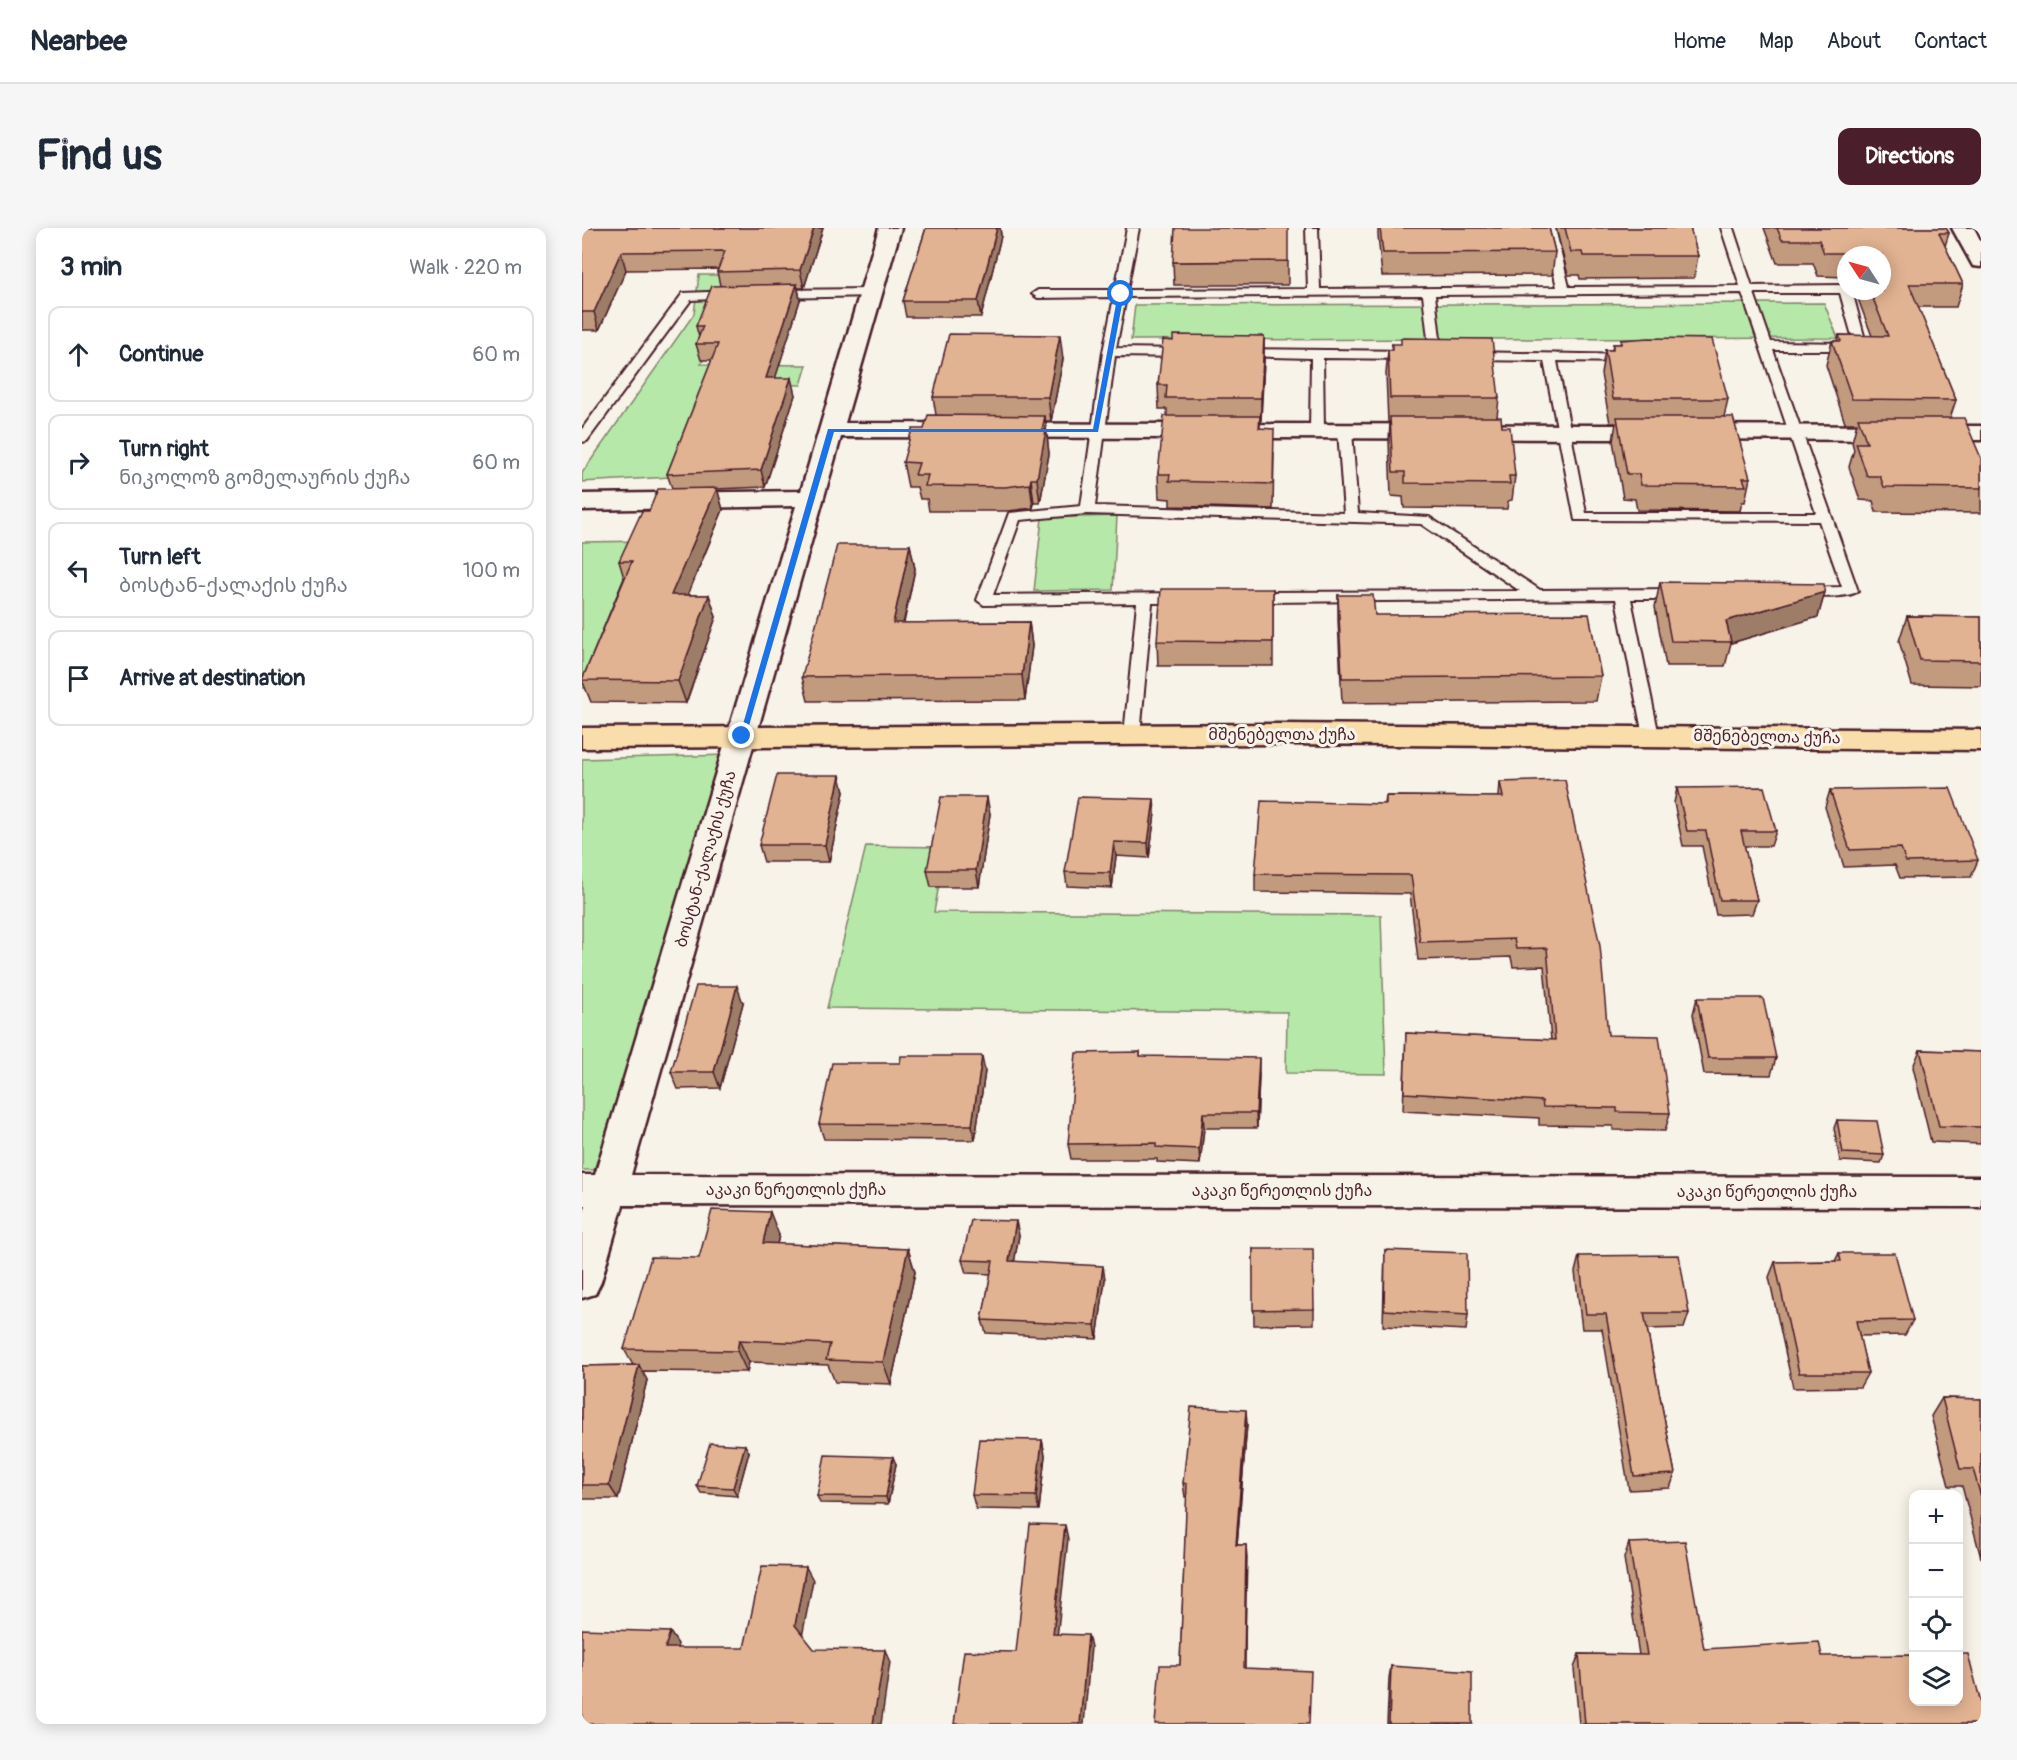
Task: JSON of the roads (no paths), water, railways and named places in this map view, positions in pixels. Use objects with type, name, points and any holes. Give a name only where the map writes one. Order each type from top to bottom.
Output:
[{"type":"main road","name":"მშენებელთა ქუჩა","points":[[582,738],[1132,735],[1650,736],[1981,740]]},
{"type":"street","name":"ბოსტან-ქალაქის ქუჩა","points":[[582,1282],[595,1190],[742,736],[890,228]]},
{"type":"street","points":[[1963,228],[1981,261]]},
{"type":"street","points":[[831,430],[1981,433]]},
{"type":"street","points":[[582,502],[811,498]]},
{"type":"street","name":"აკაკი წერეთლის ქუჩა","points":[[595,1190],[1981,1192]]},
{"type":"lane","points":[[1087,510],[1096,431],[1133,228]]},
{"type":"lane","points":[[1312,228],[1314,292]]},
{"type":"lane","points":[[1550,228],[1564,292]]},
{"type":"lane","points":[[1727,228],[1794,432],[1851,591],[1783,592]]},
{"type":"lane","points":[[1038,294],[1845,289],[1861,347],[1766,346]]},
{"type":"lane","points":[[1429,292],[1448,356]]},
{"type":"lane","points":[[768,295],[871,293]]},
{"type":"lane","points":[[582,438],[687,296],[745,295]]},
{"type":"lane","points":[[1109,352],[1201,353]]},
{"type":"lane","points":[[1224,353],[1641,358]]},
{"type":"lane","points":[[1317,354],[1317,431]]},
{"type":"lane","points":[[1550,357],[1580,517],[1824,517]]},
{"type":"lane","points":[[1345,431],[1351,517]]},
{"type":"lane","points":[[1204,598],[984,600],[1014,516],[1087,510],[1424,520],[1535,594]]},
{"type":"lane","points":[[1239,598],[1692,594]]},
{"type":"lane","points":[[1623,596],[1650,736]]},
{"type":"lane","points":[[1132,735],[1145,598]]}]
